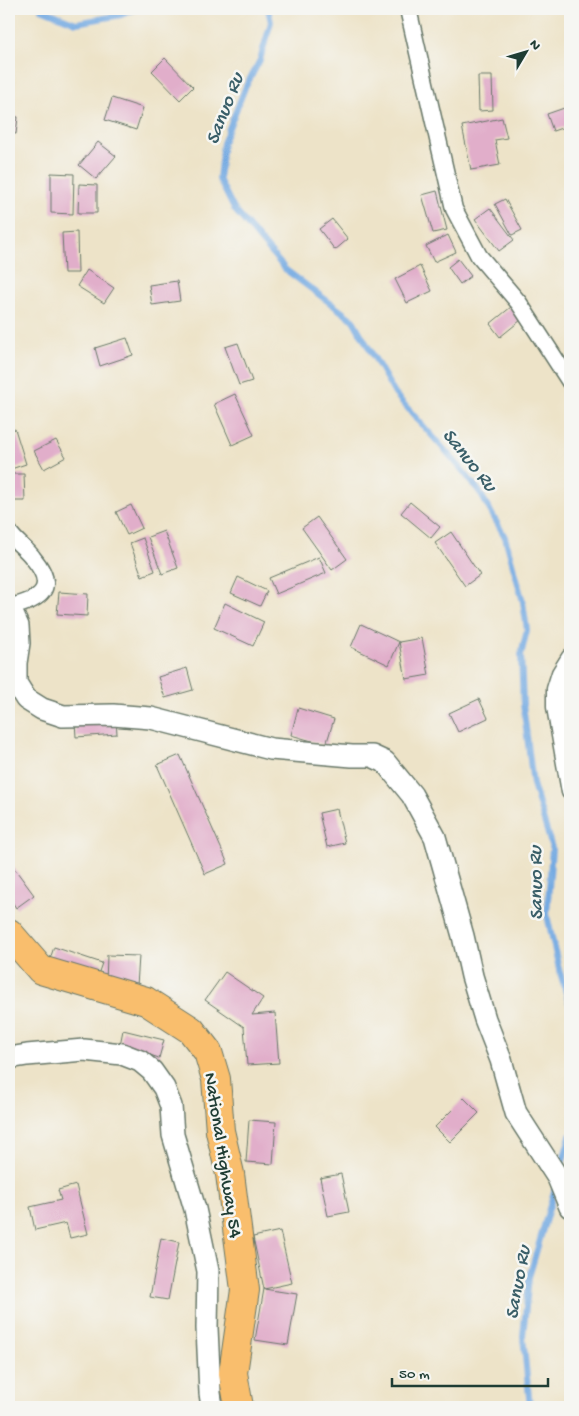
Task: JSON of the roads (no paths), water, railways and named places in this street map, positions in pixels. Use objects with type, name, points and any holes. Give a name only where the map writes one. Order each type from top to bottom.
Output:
[{"type":"highway","name":"National Highway 54","points":[[9,933],[41,970],[146,1001],[191,1030],[208,1052],[216,1079],[220,1131],[230,1174],[245,1290],[233,1373],[239,1407]]},
{"type":"street","points":[[408,9],[454,209],[479,256],[519,303],[570,382]]},
{"type":"street","points":[[9,532],[33,557],[45,574],[44,587],[39,596],[26,604],[9,607],[18,626],[19,643],[16,684],[26,699],[42,709],[63,716],[113,715],[151,718],[271,749],[372,756],[385,762],[412,795],[435,837],[463,936],[472,976],[485,1019],[501,1060],[516,1113],[558,1178],[570,1207]]},
{"type":"street","points":[[570,657],[560,673],[555,689],[555,707],[570,792]]},
{"type":"street","points":[[9,1058],[84,1050],[122,1054],[140,1061],[152,1071],[164,1088],[171,1106],[173,1135],[195,1209],[208,1271],[207,1328],[212,1407]]},
{"type":"waterway","points":[[41,9],[76,23],[121,15],[136,9]]},
{"type":"waterway","name":"Sanuo Ru","points":[[268,9],[271,22],[260,60],[245,88],[223,143],[219,179],[234,209],[286,270],[353,320],[395,394],[479,491],[505,537],[523,602],[527,630],[521,655],[523,704],[533,784],[552,848],[547,915],[559,969],[570,1006]]},
{"type":"waterway","name":"Sanuo Ru","points":[[560,1171],[570,1136]]},
{"type":"waterway","name":"Sanuo Ru","points":[[530,1407],[523,1336],[529,1277],[555,1188]]}]
